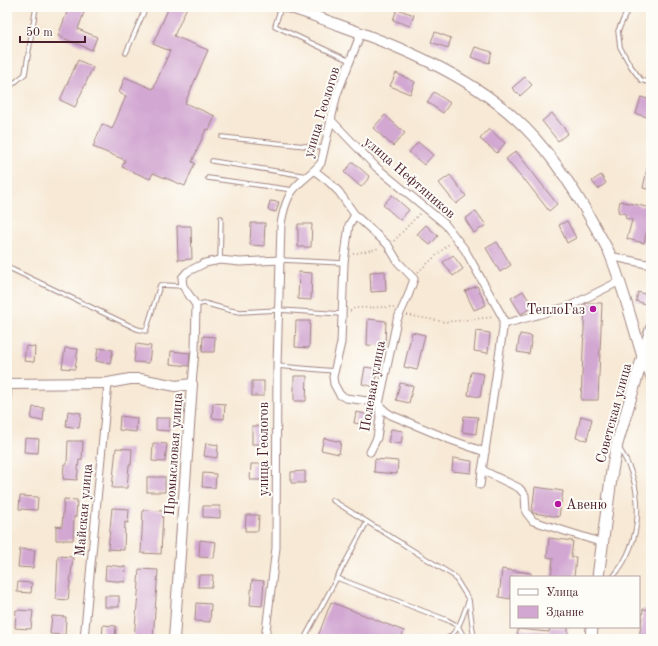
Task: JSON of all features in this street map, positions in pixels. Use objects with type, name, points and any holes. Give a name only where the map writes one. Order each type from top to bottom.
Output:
[{"type":"main road","name":"Советская улица","points":[[598,576],[617,444],[651,328]]},
{"type":"main road","points":[[591,639],[592,628]]},
{"type":"street","points":[[290,7],[413,54],[454,75],[492,99],[516,119],[540,144],[566,176],[584,206],[610,256],[620,281],[627,308],[651,380]]},
{"type":"street","name":"улица Геологов","points":[[265,639],[276,548],[277,366],[281,224],[283,211],[293,190],[308,176],[315,172],[321,163],[337,94],[361,33]]},
{"type":"street","name":"улица Нефтяников","points":[[331,120],[376,167],[445,224],[465,250],[503,321]]},
{"type":"street","points":[[315,172],[329,182],[339,192],[355,215],[388,245],[398,262],[414,279]]},
{"type":"street","points":[[355,215],[349,225],[344,264],[341,343],[333,377],[334,384],[340,395],[346,398],[379,404],[385,412],[391,415],[451,440],[485,452]]},
{"type":"street","points":[[610,256],[651,265]]},
{"type":"street","points":[[192,384],[195,350],[196,305],[183,286],[182,278],[187,272],[205,263],[220,260],[240,262],[281,260]]},
{"type":"street","name":"Полевая улица","points":[[370,452],[377,438],[380,418],[379,404],[397,320],[414,279]]},
{"type":"street","points":[[480,485],[503,321],[570,306],[620,281]]},
{"type":"street","name":"Промысловая улица","points":[[7,384],[108,383],[130,379],[140,379],[176,386],[192,384],[174,639]]},
{"type":"street","name":"Майская улица","points":[[84,639],[108,383]]},
{"type":"street","points":[[7,384],[7,399]]},
{"type":"street","points":[[482,470],[519,488],[525,494],[526,512],[533,521],[603,543]]},
{"type":"lane","points":[[7,89],[25,74],[36,7]]},
{"type":"lane","points":[[126,53],[146,7]]},
{"type":"lane","points":[[281,7],[275,26],[350,61]]},
{"type":"lane","points":[[629,7],[618,31],[620,46],[630,65],[641,80],[651,83]]},
{"type":"lane","points":[[222,137],[324,148]]},
{"type":"lane","points":[[212,161],[308,176]]},
{"type":"lane","points":[[208,178],[293,190]]},
{"type":"lane","points":[[220,260],[221,218]]},
{"type":"lane","points":[[281,260],[344,264]]},
{"type":"lane","points":[[7,268],[136,329],[146,331],[160,285],[183,286]]},
{"type":"lane","points":[[196,305],[204,303],[240,312],[279,310],[342,314]]},
{"type":"lane","points":[[277,366],[334,371]]},
{"type":"lane","points":[[614,576],[627,558],[636,534],[638,520],[638,507],[632,471],[617,444]]},
{"type":"lane","points":[[332,500],[454,576],[469,600],[474,639]]},
{"type":"lane","points":[[304,639],[367,522]]},
{"type":"lane","points":[[337,578],[446,620],[458,626],[465,639]]},
{"type":"lane","points":[[446,639],[452,636],[458,626],[469,600]]},
{"type":"path","points":[[414,279],[416,274],[456,238]]},
{"type":"path","points":[[342,314],[355,308],[392,307],[405,315],[445,322],[495,317],[503,321]]},
{"type":"building","points":[[69,7],[86,7],[78,29],[97,37],[92,50],[58,36]]},
{"type":"building","points":[[169,7],[187,7],[174,36],[208,50],[185,103],[215,116],[209,130],[206,129],[192,162],[195,163],[185,186],[153,173],[150,179],[122,167],[125,160],[93,147],[102,124],[112,129],[126,96],[119,93],[125,77],[153,89],[170,51],[153,44]]},
{"type":"building","points":[[397,9],[414,15],[410,26],[393,20]]},
{"type":"building","points":[[435,32],[451,38],[448,48],[431,42]]},
{"type":"building","points":[[475,47],[492,52],[489,63],[471,57]]},
{"type":"building","points":[[78,60],[93,67],[75,107],[60,100]]},
{"type":"building","points":[[396,73],[415,82],[410,94],[390,86]]},
{"type":"building","points":[[525,77],[532,85],[520,96],[512,88]]},
{"type":"building","points":[[434,92],[450,103],[443,113],[427,102]]},
{"type":"building","points":[[641,97],[651,100],[651,118],[636,114]]},
{"type":"building","points":[[552,113],[568,133],[558,141],[542,121]]},
{"type":"building","points":[[385,115],[405,133],[393,146],[373,128]]},
{"type":"building","points":[[489,129],[505,143],[497,153],[480,139]]},
{"type":"building","points":[[418,142],[433,155],[424,165],[409,152]]},
{"type":"building","points":[[516,151],[557,204],[549,211],[525,180],[524,181],[506,159]]},
{"type":"building","points":[[353,162],[370,177],[361,187],[344,172]]},
{"type":"building","points":[[648,164],[651,164],[651,190],[643,188]]},
{"type":"building","points":[[450,175],[466,196],[456,204],[439,183]]},
{"type":"building","points":[[601,175],[606,183],[598,189],[592,181]]},
{"type":"building","points":[[392,195],[409,210],[400,220],[383,205]]},
{"type":"building","points":[[270,201],[279,202],[276,212],[268,210]]},
{"type":"building","points":[[620,201],[651,208],[651,215],[644,243],[627,239],[632,220],[625,218],[626,214],[618,212]]},
{"type":"building","points":[[476,211],[486,225],[474,233],[465,219]]},
{"type":"building","points":[[567,221],[576,238],[567,243],[559,225]]},
{"type":"building","points":[[251,223],[265,223],[264,246],[250,245]]},
{"type":"building","points":[[298,224],[312,224],[311,247],[298,247]]},
{"type":"building","points":[[426,225],[438,236],[430,245],[417,234]]},
{"type":"building","points":[[177,226],[191,226],[192,259],[178,260]]},
{"type":"building","points":[[497,242],[511,265],[500,272],[486,248]]},
{"type":"building","points":[[453,255],[463,269],[453,276],[443,262]]},
{"type":"building","points":[[385,271],[386,291],[371,292],[370,272]]},
{"type":"building","points":[[299,272],[312,273],[311,300],[298,299]]},
{"type":"building","points":[[477,286],[486,305],[474,310],[465,291]]},
{"type":"building","points":[[523,291],[533,307],[521,314],[511,298]]},
{"type":"building","points":[[638,292],[648,295],[645,304],[636,301]]},
{"type":"building","points":[[602,303],[598,400],[581,400],[585,304]]},
{"type":"building","points":[[368,319],[386,321],[385,346],[367,345]]},
{"type":"building","points":[[296,321],[310,321],[309,348],[295,347]]},
{"type":"building","points":[[476,331],[490,333],[488,353],[474,351]]},
{"type":"building","points":[[412,332],[425,335],[417,370],[404,367]]},
{"type":"building","points":[[520,334],[532,336],[529,354],[517,352]]},
{"type":"building","points":[[203,336],[215,337],[214,352],[202,352]]},
{"type":"building","points":[[136,344],[151,346],[149,363],[134,362]]},
{"type":"building","points":[[26,346],[35,347],[34,362],[24,361]]},
{"type":"building","points":[[65,348],[78,349],[75,369],[62,368]]},
{"type":"building","points":[[98,348],[113,350],[110,364],[96,361]]},
{"type":"building","points":[[171,351],[190,353],[189,366],[170,364]]},
{"type":"building","points":[[365,367],[378,369],[375,387],[362,384]]},
{"type":"building","points":[[471,372],[484,374],[480,397],[468,395]]},
{"type":"building","points":[[294,376],[307,376],[306,401],[294,401]]},
{"type":"building","points":[[252,381],[264,381],[264,396],[252,396]]},
{"type":"building","points":[[400,383],[413,386],[409,403],[396,400]]},
{"type":"building","points":[[213,403],[225,404],[224,419],[212,418]]},
{"type":"building","points":[[33,407],[44,408],[43,421],[31,419]]},
{"type":"building","points":[[68,411],[81,413],[79,428],[66,426]]},
{"type":"building","points":[[356,412],[371,415],[370,425],[354,423]]},
{"type":"building","points":[[120,416],[137,418],[136,432],[119,430]]},
{"type":"building","points":[[464,416],[478,417],[476,434],[462,432]]},
{"type":"building","points":[[581,416],[592,419],[587,440],[576,438]]},
{"type":"building","points":[[156,418],[170,418],[169,431],[156,430]]},
{"type":"building","points":[[252,426],[264,426],[264,444],[252,444]]},
{"type":"building","points":[[391,429],[403,431],[401,444],[388,442]]},
{"type":"building","points":[[25,438],[39,439],[38,453],[24,452]]},
{"type":"building","points":[[324,438],[341,442],[339,454],[321,450]]},
{"type":"building","points":[[68,441],[83,441],[82,460],[79,460],[77,480],[63,479],[64,464],[67,464]]},
{"type":"building","points":[[153,443],[167,444],[165,462],[152,461]]},
{"type":"building","points":[[206,443],[218,445],[217,458],[204,456]]},
{"type":"building","points":[[116,448],[132,449],[127,488],[112,488]]},
{"type":"building","points":[[453,458],[472,461],[471,473],[452,471]]},
{"type":"building","points":[[375,459],[398,461],[397,474],[374,472]]},
{"type":"building","points":[[251,464],[264,464],[263,480],[250,480]]},
{"type":"building","points":[[305,471],[305,483],[291,483],[291,472]]},
{"type":"building","points":[[203,473],[216,474],[215,488],[202,487]]},
{"type":"building","points":[[147,477],[165,477],[165,492],[147,492]]},
{"type":"building","points":[[535,487],[563,491],[559,517],[533,513]]},
{"type":"building","points":[[20,496],[38,497],[37,510],[19,509]]},
{"type":"building","points":[[64,499],[77,500],[76,517],[74,517],[73,540],[56,540],[56,526],[62,527]]},
{"type":"building","points":[[203,506],[220,506],[220,518],[203,517]]},
{"type":"building","points":[[112,508],[129,509],[128,523],[125,522],[124,550],[108,549]]},
{"type":"building","points":[[143,510],[163,511],[161,554],[141,553]]},
{"type":"building","points":[[246,515],[259,515],[258,531],[245,531]]},
{"type":"building","points":[[549,538],[573,541],[571,557],[576,557],[574,576],[551,576],[553,558],[547,557]]},
{"type":"building","points":[[200,540],[216,542],[214,558],[199,557]]},
{"type":"building","points":[[20,549],[35,550],[33,568],[18,567]]},
{"type":"building","points":[[58,556],[73,557],[68,600],[56,599]]},
{"type":"building","points":[[106,565],[126,567],[125,582],[105,580]]},
{"type":"building","points":[[139,569],[158,570],[153,639],[134,638]]},
{"type":"building","points":[[502,569],[531,573],[531,576],[510,576],[510,599],[499,597]]},
{"type":"building","points":[[199,575],[213,575],[212,587],[198,587]]},
{"type":"building","points":[[252,580],[264,581],[262,606],[250,605]]},
{"type":"building","points":[[18,582],[32,583],[31,593],[17,592]]},
{"type":"building","points":[[105,596],[119,596],[119,607],[105,607]]},
{"type":"building","points":[[331,602],[404,631],[401,639],[317,639]]},
{"type":"building","points":[[196,603],[211,604],[210,622],[195,621]]},
{"type":"building","points":[[643,609],[651,610],[651,639],[639,639]]},
{"type":"building","points":[[16,610],[33,611],[31,629],[15,628]]},
{"type":"building","points":[[52,616],[66,617],[65,635],[50,634]]},
{"type":"building","points":[[103,625],[116,626],[115,639],[102,639]]},
{"type":"building","points":[[550,628],[568,628],[568,639],[517,639],[518,629],[549,632]]},
{"type":"place","name":"ТеплоГаз","points":[[593,309]]},
{"type":"place","name":"Авеню","points":[[558,504]]}]
